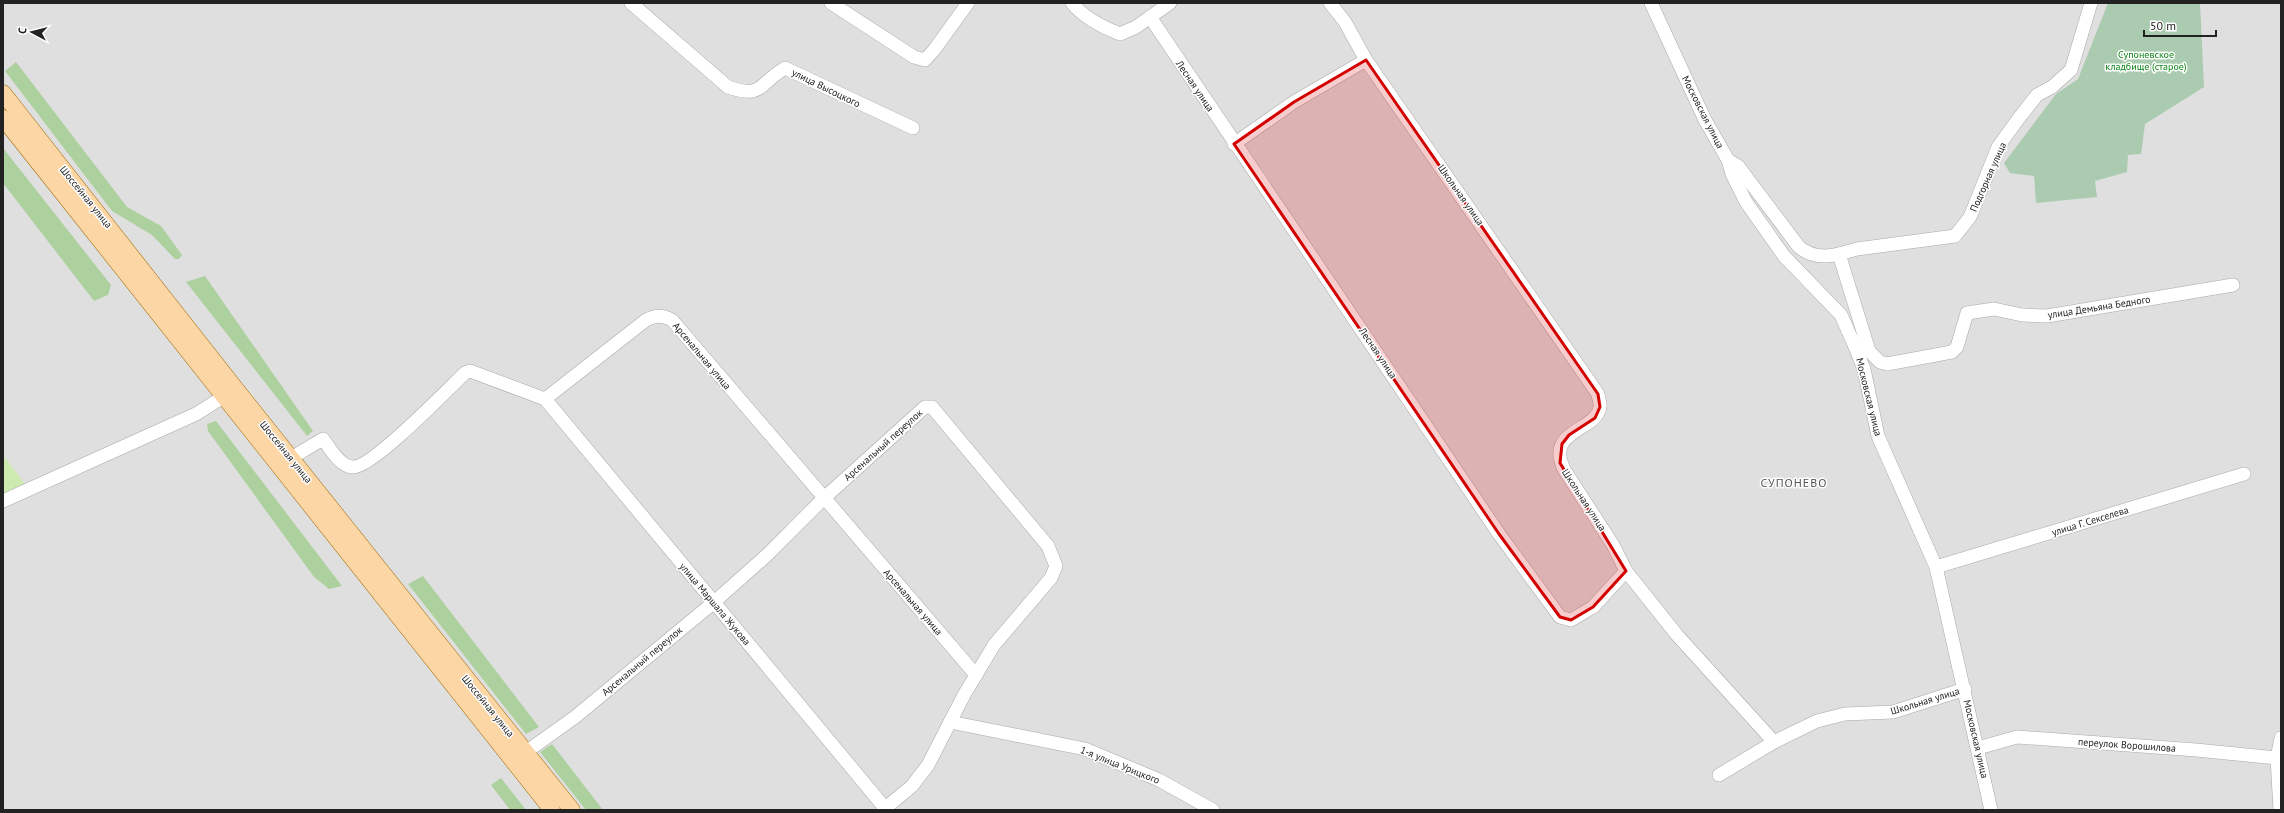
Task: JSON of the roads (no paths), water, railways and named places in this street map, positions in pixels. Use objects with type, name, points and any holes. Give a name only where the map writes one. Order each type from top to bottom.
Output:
[{"type":"main road","name":"Шоссейная улица","points":[[3,93],[291,458],[572,810]]},
{"type":"main road","name":"Шоссейная улица","points":[[3,118],[552,810]]},
{"type":"street","name":"улица Высоцкого","points":[[631,3],[728,87],[746,93],[759,90],[773,75],[785,68],[913,128]]},
{"type":"street","points":[[831,3],[914,57],[925,60],[968,3]]},
{"type":"street","points":[[1072,3],[1077,9],[1101,26],[1120,34],[1136,27],[1170,3]]},
{"type":"street","name":"Школьная улица","points":[[1330,3],[1345,22],[1366,60],[1598,394],[1600,407],[1595,418],[1565,440],[1562,444],[1560,463],[1613,545],[1626,571],[1676,635],[1774,742],[1817,721],[1845,714],[1872,715],[1893,712],[1965,689]]},
{"type":"street","name":"Московская улица","points":[[1651,3],[1705,120],[1728,160],[1732,174],[1746,202],[1784,256],[1841,315],[1864,369],[1878,436],[1936,567],[1965,689],[1991,810]]},
{"type":"street","name":"Подгорная улица","points":[[1728,160],[1738,166],[1802,250],[1817,257],[1839,254],[1856,249],[1955,236],[1970,217],[1998,148],[2037,95],[2052,87],[2071,70],[2091,3]]},
{"type":"street","name":"Лесная улица","points":[[1150,17],[1234,144],[1277,203],[1499,534],[1560,617],[1571,620],[1593,607],[1626,571]]},
{"type":"street","points":[[1234,144],[1294,102],[1366,60]]},
{"type":"street","name":"улица Демьяна Бедного","points":[[1839,254],[1866,345],[1874,357],[1887,364],[1952,352],[1957,347],[1967,313],[1994,309],[2022,315],[2047,316],[2233,285]]},
{"type":"street","name":"Арсенальная улица","points":[[545,399],[646,320],[654,316],[662,315],[672,320],[976,676]]},
{"type":"street","points":[[291,458],[323,438],[346,466],[353,467],[366,464],[386,448],[465,373],[470,371],[545,399]]},
{"type":"street","points":[[3,501],[196,414],[223,397]]},
{"type":"street","name":"улица Маршала Жукова","points":[[545,399],[884,809]]},
{"type":"street","name":"Арсенальный переулок","points":[[526,752],[574,718],[713,603],[767,555],[823,498],[925,407],[932,407],[1048,546],[1056,566],[1051,578],[994,645],[950,722],[928,765],[912,786],[884,809]]},
{"type":"street","name":"улица Г. Секселева","points":[[1936,567],[2244,474]]},
{"type":"street","name":"1-я улица Урицкого","points":[[950,722],[1085,749],[1158,780],[1213,810]]},
{"type":"street","name":"переулок Ворошилова","points":[[1978,748],[2017,736],[2277,758]]},
{"type":"street","points":[[2280,810],[2277,758],[2281,738]]},
{"type":"street","points":[[1719,775],[1774,742]]},
{"type":"district","name":"СУПОНЕВО","points":[[1794,482]]},
{"type":"park label","name":"Супоневское кладбище (старое)","points":[[2146,60]]}]
